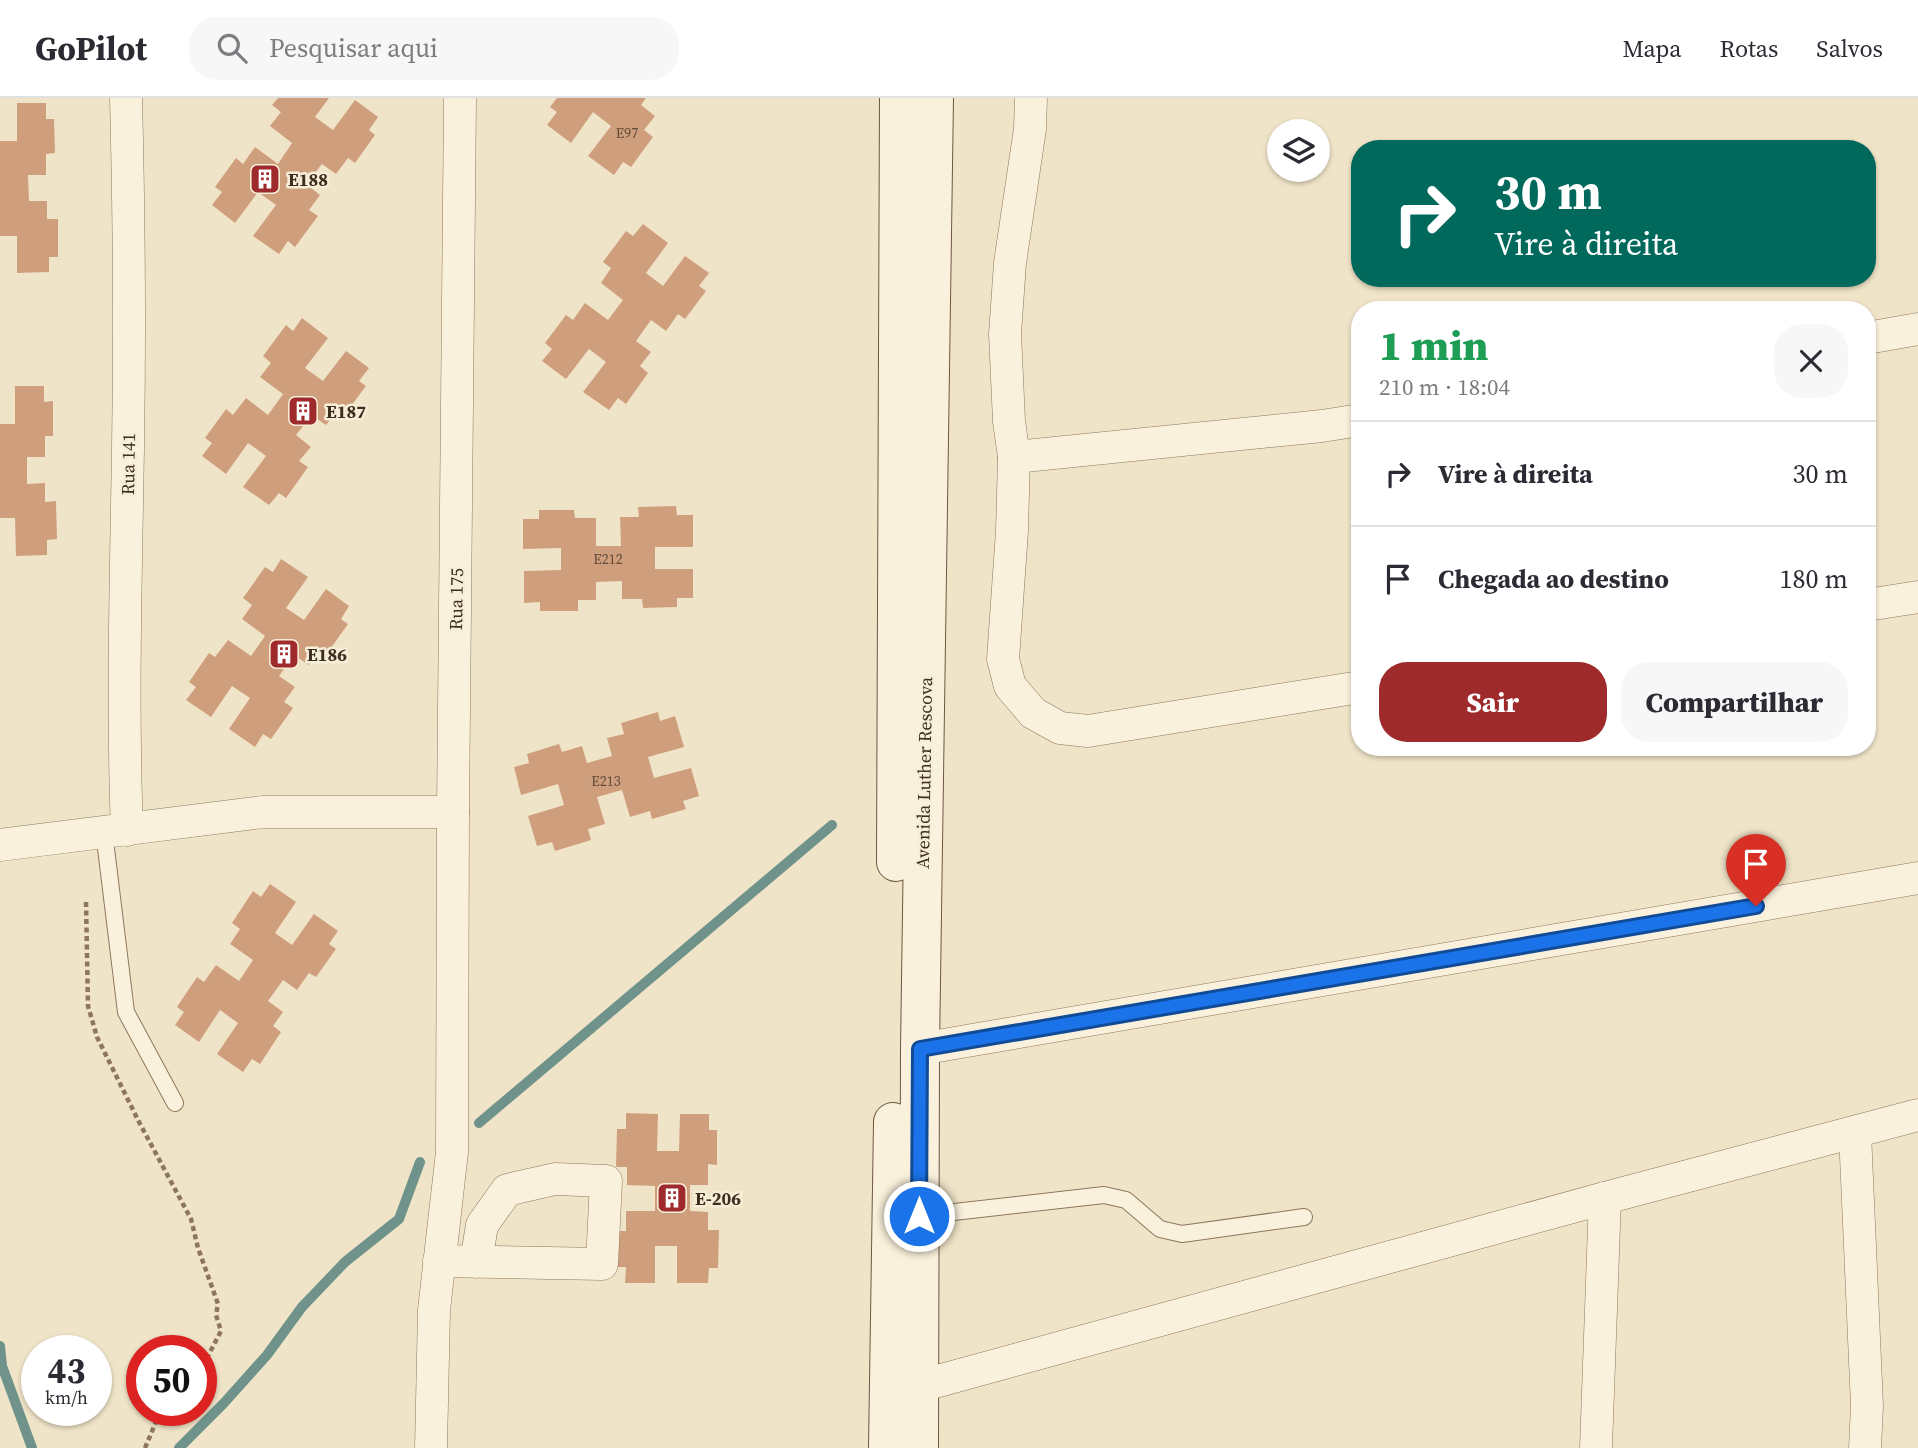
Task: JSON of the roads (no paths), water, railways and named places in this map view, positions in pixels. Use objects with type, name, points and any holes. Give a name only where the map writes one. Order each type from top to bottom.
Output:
[{"type":"main road","name":"Avenida Luther Rescova","points":[[888,1448],[896,944],[899,98]]},
{"type":"main road","name":"Avenida Luther Rescova","points":[[919,1448],[920,1049],[934,98]]},
{"type":"street","name":"Rua 141","points":[[115,831],[125,601],[128,448],[130,254],[125,98]]},
{"type":"street","name":"Rua 175","points":[[431,1448],[434,1310],[452,1152],[460,98]]},
{"type":"street","points":[[1031,98],[1030,129],[1010,263],[1005,334],[1009,421],[1014,457],[1003,659],[1010,686],[1033,713],[1060,728],[1088,731],[1351,688]]},
{"type":"street","points":[[1876,336],[1918,329]]},
{"type":"street","points":[[1014,457],[1351,421]]},
{"type":"street","points":[[1876,604],[1918,597]]},
{"type":"street","points":[[0,845],[263,812],[453,812]]},
{"type":"street","points":[[920,1049],[1918,878]]},
{"type":"street","points":[[920,1386],[1918,1115]]},
{"type":"street","points":[[1855,1133],[1867,1406],[1865,1448]]},
{"type":"street","points":[[1596,1448],[1605,1198]]},
{"type":"street","points":[[439,1261],[476,1262]]},
{"type":"lane","points":[[115,831],[126,1012],[175,1103]]},
{"type":"lane","points":[[919,1216],[1104,1195],[1126,1200],[1160,1229],[1182,1234],[1304,1217]]},
{"type":"waterway","points":[[479,1123],[832,825]]},
{"type":"waterway","points":[[179,1448],[267,1355],[302,1307],[345,1262],[399,1219],[420,1162]]},
{"type":"waterway","points":[[0,1346],[2,1366],[32,1448]]},
{"type":"place","name":"E188","points":[[265,179]]},
{"type":"place","name":"E187","points":[[303,411]]},
{"type":"place","name":"E186","points":[[284,654]]},
{"type":"place","name":"E-206","points":[[672,1198]]}]
